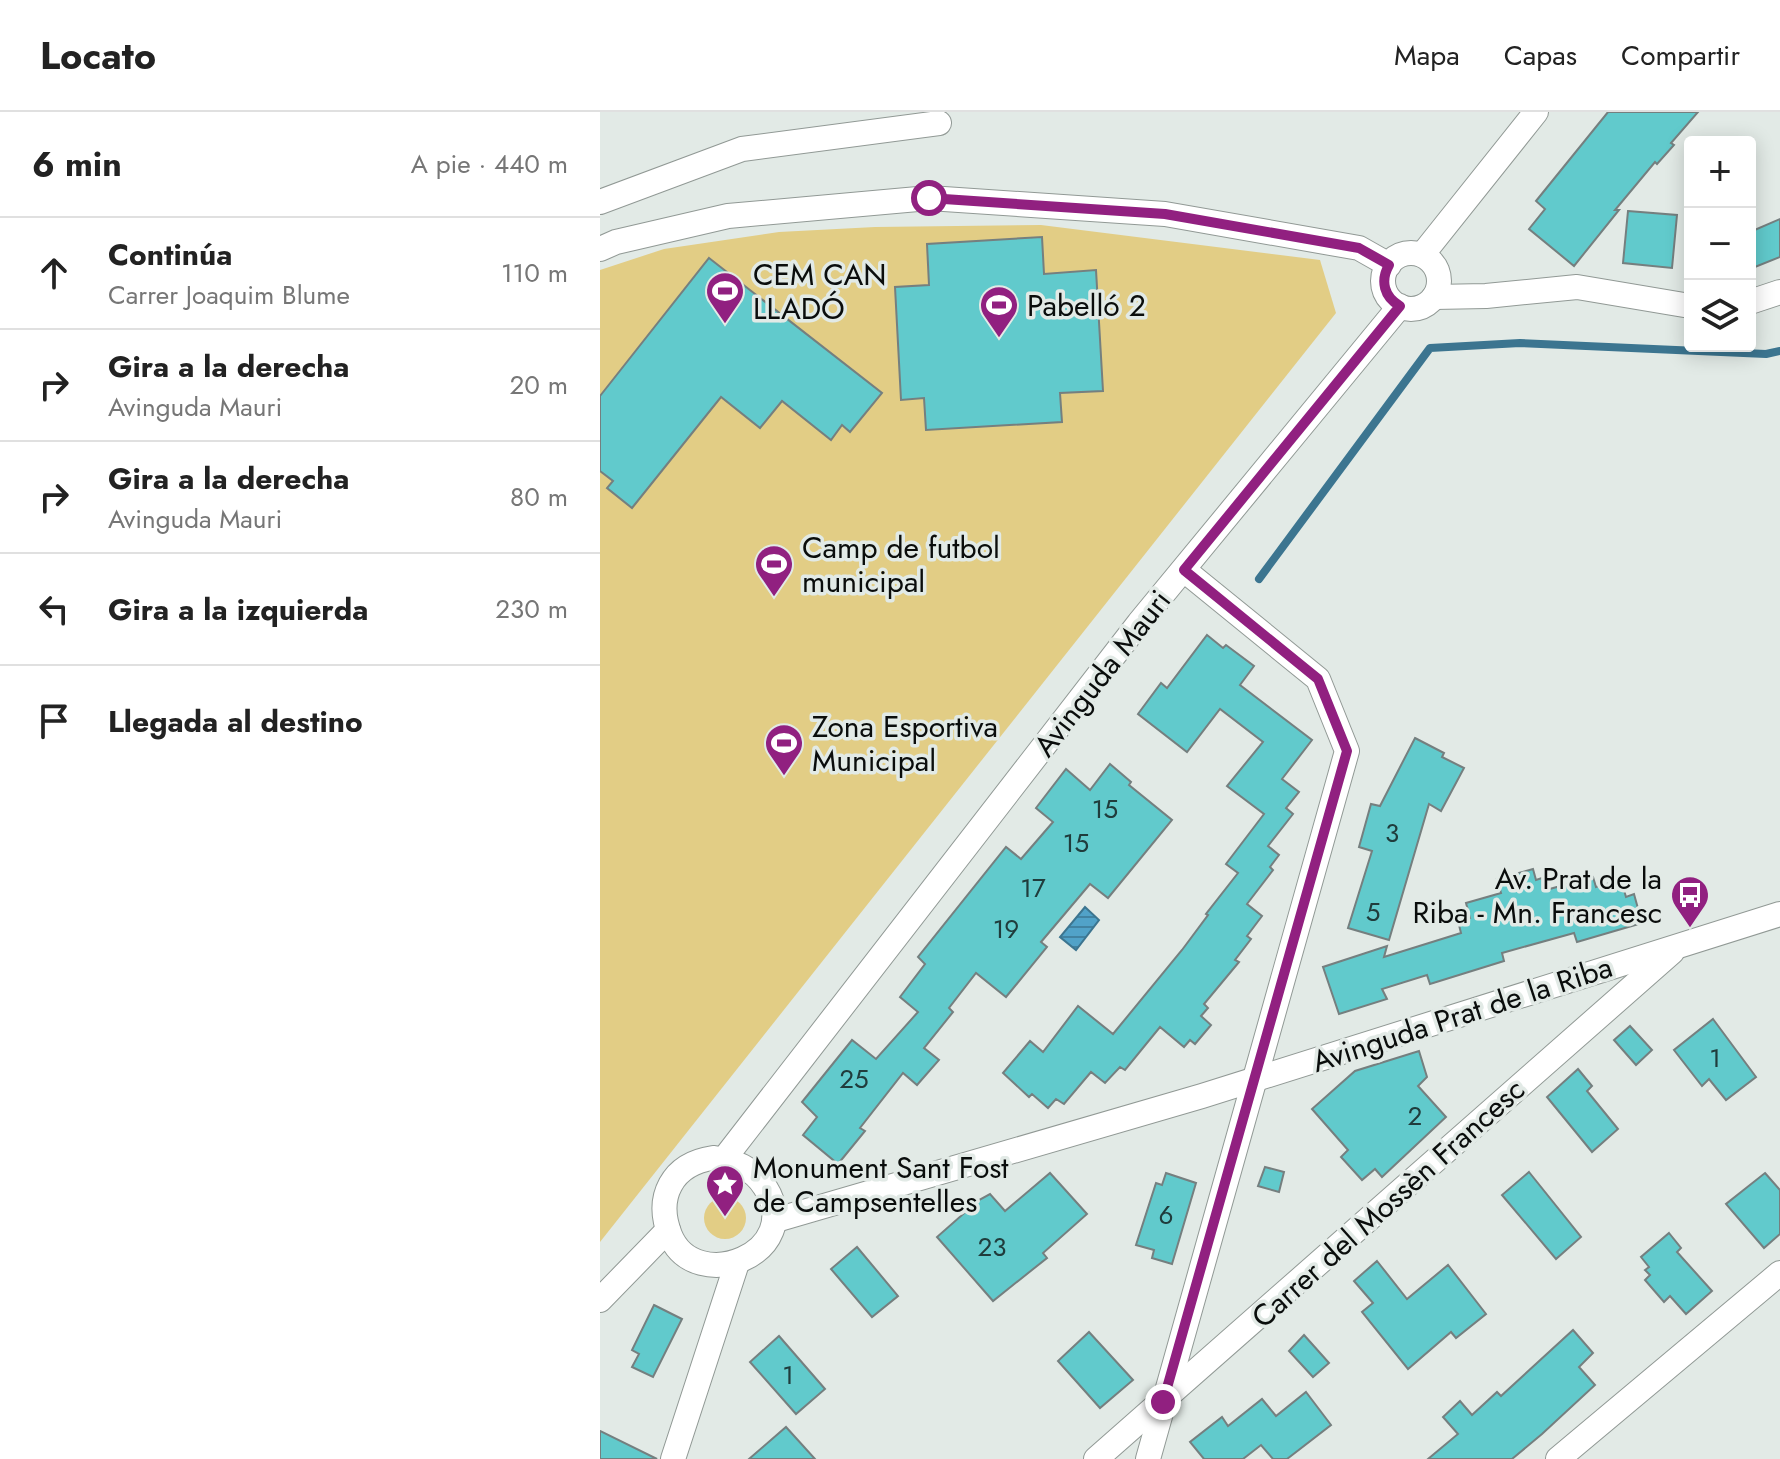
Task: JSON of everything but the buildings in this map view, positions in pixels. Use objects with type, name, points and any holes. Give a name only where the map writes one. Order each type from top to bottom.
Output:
[{"type":"street","points":[[1422,255],[1536,112]]},
{"type":"street","points":[[600,202],[742,149],[939,123]]},
{"type":"street","points":[[600,249],[616,242],[728,216],[929,198],[1165,214],[1359,248],[1389,265]]},
{"type":"street","points":[[1403,254],[1422,255],[1429,259],[1438,273],[1438,289],[1434,297],[1419,307],[1400,306],[1393,302],[1384,288],[1385,272],[1403,254]]},
{"type":"street","points":[[1434,297],[1486,296],[1577,287],[1684,305]]},
{"type":"street","points":[[1756,300],[1780,292]]},
{"type":"street","name":"Avinguda Mauri","points":[[724,1159],[1139,623],[1400,306]]},
{"type":"street","points":[[1148,1459],[1347,751],[1318,679],[1184,570]]},
{"type":"street","name":"Avinguda Prat de la Riba","points":[[776,1220],[1255,1079],[1780,914]]},
{"type":"street","name":"Carrer del Mossèn Francesc","points":[[1096,1459],[1679,945]]},
{"type":"street","points":[[724,1159],[738,1163],[764,1186],[773,1202],[776,1220],[773,1231],[763,1244],[737,1263],[707,1264],[683,1254],[673,1242],[664,1216],[664,1201],[676,1176],[687,1166],[701,1160],[724,1159]]},
{"type":"street","points":[[600,1300],[668,1230]]},
{"type":"street","points":[[673,1459],[737,1263]]},
{"type":"street","points":[[1558,1459],[1780,1273]]},
{"type":"shaded area","name":"Zona Esportiva Municipal","points":[[1041,225],[1320,260],[1336,313],[600,1242],[600,270],[664,249],[779,232],[875,227]]},
{"type":"shaded area","points":[[725,1197],[740,1203],[746,1218],[740,1233],[725,1239],[710,1233],[704,1218],[710,1203]]},
{"type":"water","points":[[1085,907],[1099,920],[1076,950],[1060,937]]},
{"type":"waterway","points":[[1259,579],[1430,348],[1520,343],[1766,354],[1780,351]]},
{"type":"place","name":"CEM CAN LLADÓ","points":[[725,325]]},
{"type":"place","name":"Pabelló 2","points":[[999,339]]},
{"type":"place","name":"Camp de futbol municipal","points":[[774,598]]},
{"type":"place","name":"Zona Esportiva Municipal","points":[[784,777]]},
{"type":"place","name":"Av. Prat de la Riba - Mn. Francesc","points":[[1690,929]]},
{"type":"place","name":"Monument Sant Fost de Campsentelles","points":[[725,1218]]},
{"type":"route","points":[[929,198],[1165,214],[1359,248],[1389,265],[1383,280],[1384,288],[1393,302],[1400,306],[1184,570],[1318,679],[1347,751],[1163,1402]]}]
